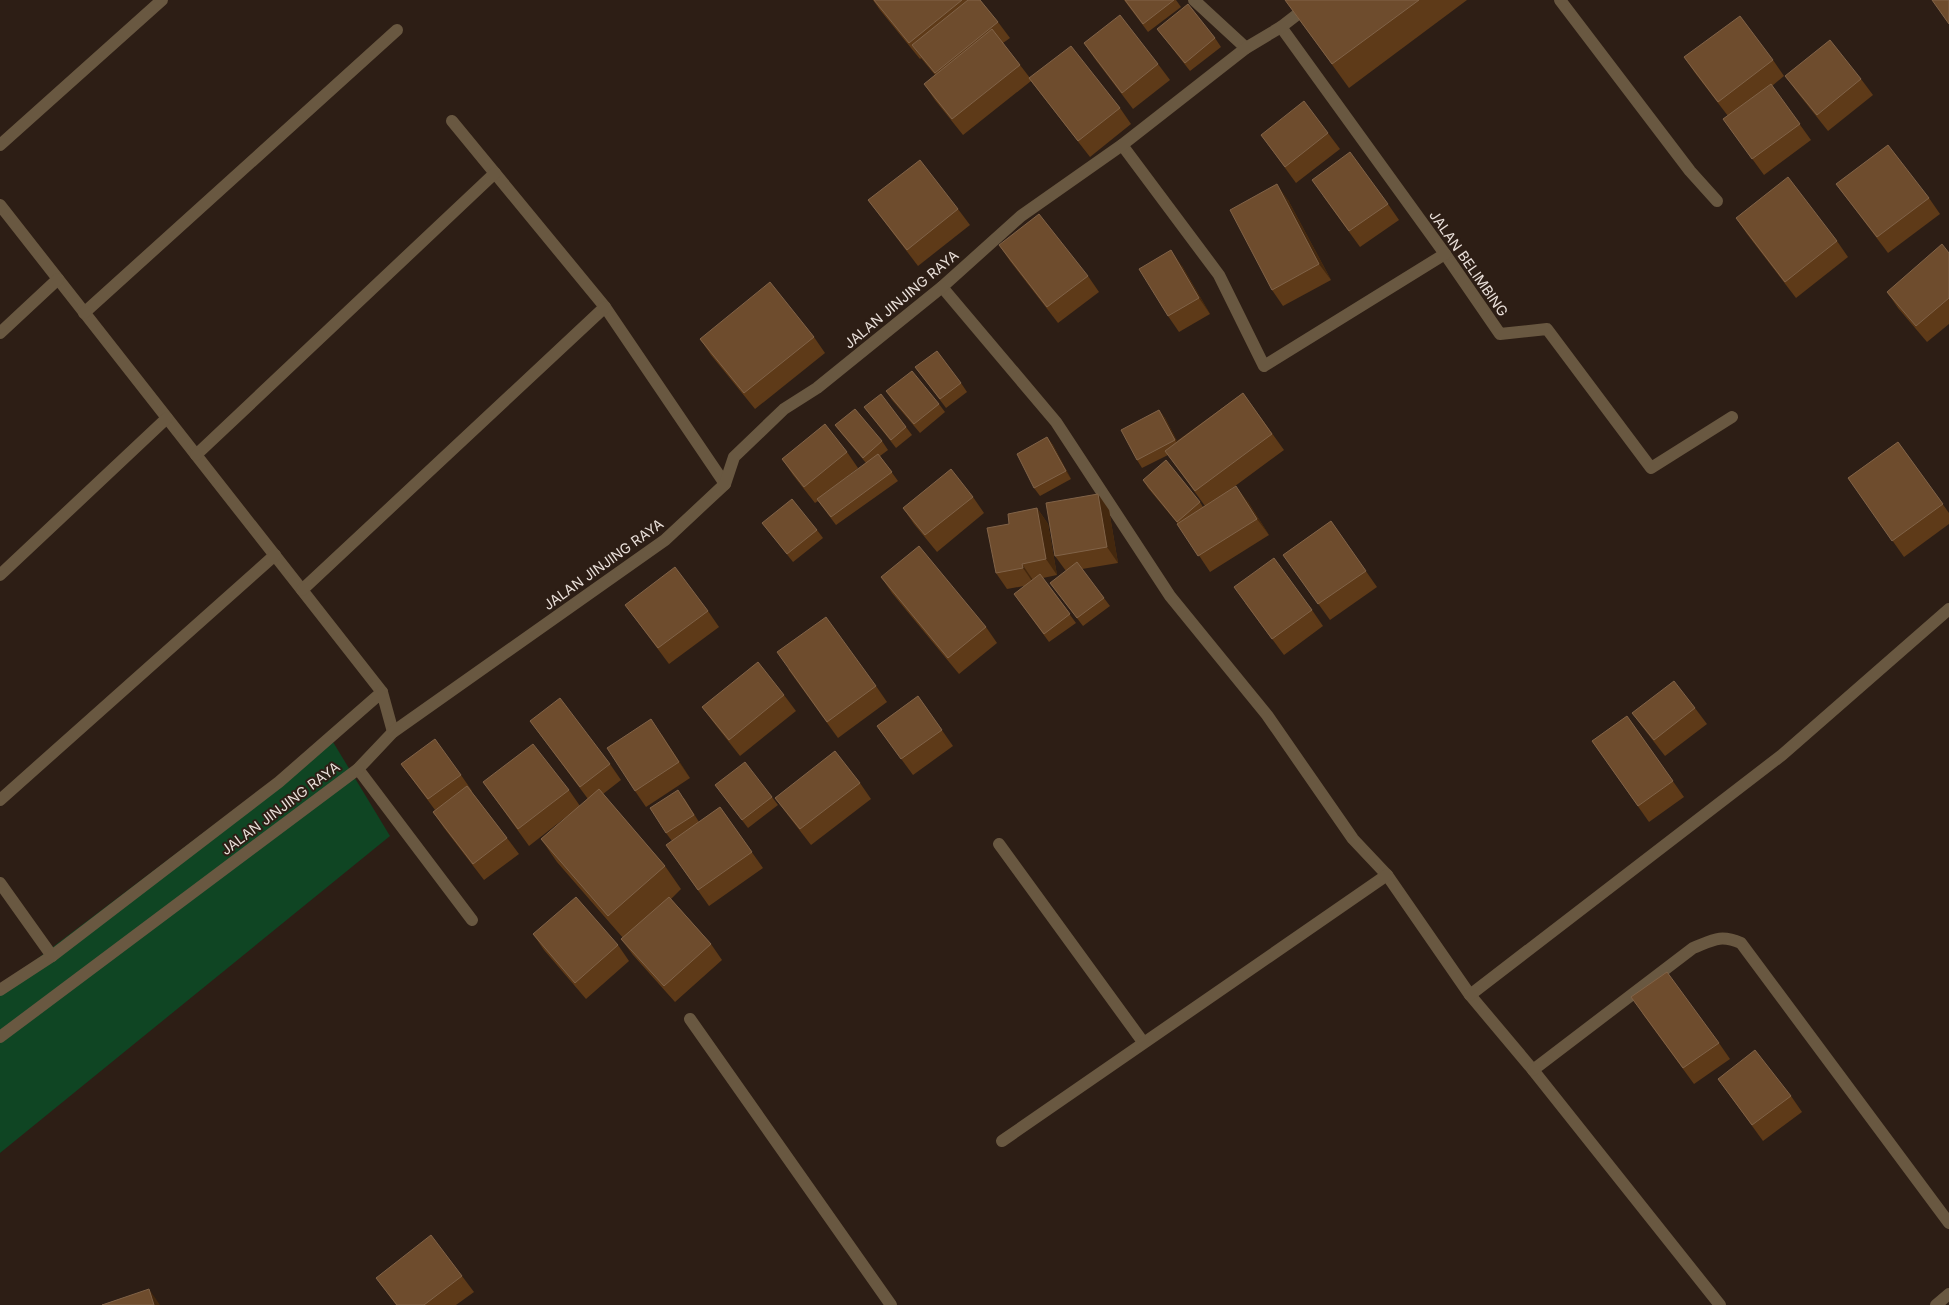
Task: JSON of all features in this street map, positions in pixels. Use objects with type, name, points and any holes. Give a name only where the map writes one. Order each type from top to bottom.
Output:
[{"type":"street","points":[[0,145],[162,0]]},
{"type":"street","points":[[1194,0],[1246,48]]},
{"type":"street","name":"JALAN JINJING RAYA","points":[[0,1037],[358,769],[393,732],[665,540],[726,484],[734,457],[784,410],[817,388],[942,287],[1021,216],[1122,145],[1246,48],[1281,27],[1316,0]]},
{"type":"street","points":[[1560,0],[1690,171],[1717,201]]},
{"type":"street","name":"JALAN BELIMBING","points":[[1281,27],[1445,254],[1500,334],[1546,329],[1651,468],[1732,417]]},
{"type":"street","points":[[84,312],[397,30]]},
{"type":"street","points":[[452,121],[605,308],[726,484]]},
{"type":"street","points":[[1122,145],[1219,275],[1264,366],[1445,254]]},
{"type":"street","points":[[196,455],[495,173]]},
{"type":"street","points":[[0,205],[382,692],[393,732]]},
{"type":"street","points":[[0,333],[58,279]]},
{"type":"street","points":[[942,287],[1056,422],[1170,596],[1266,715],[1353,839],[1386,875],[1470,994],[1720,1305]]},
{"type":"street","points":[[302,590],[605,308]]},
{"type":"street","points":[[0,574],[167,418]]},
{"type":"street","points":[[0,800],[274,555]]},
{"type":"street","points":[[1470,994],[1782,754],[1949,609]]},
{"type":"street","points":[[0,990],[52,956],[279,782],[382,692]]},
{"type":"street","points":[[358,769],[472,920]]},
{"type":"street","points":[[999,844],[1143,1042]]},
{"type":"street","points":[[1002,1141],[1386,875]]},
{"type":"street","points":[[0,882],[52,956]]},
{"type":"street","points":[[1533,1070],[1693,948],[1713,939],[1728,938],[1742,943],[1949,1223]]},
{"type":"street","points":[[690,1019],[891,1305]]},
{"type":"street","points":[[1936,1305],[1949,1294]]},
{"type":"green space","points":[[330,737],[390,836],[0,1153],[0,987]]},
{"type":"building","points":[[874,0],[962,0],[909,43]]},
{"type":"building","points":[[968,0],[980,0],[998,22],[935,73],[912,45]]},
{"type":"building","points":[[1125,0],[1174,0],[1143,24]]},
{"type":"building","points":[[1285,0],[1419,0],[1332,64]]},
{"type":"building","points":[[1932,0],[1949,0],[1949,24]]},
{"type":"building","points":[[1188,4],[1215,38],[1185,63],[1157,29]]},
{"type":"building","points":[[1120,15],[1158,64],[1122,93],[1084,43]]},
{"type":"building","points":[[1740,16],[1773,60],[1718,102],[1684,57]]},
{"type":"building","points":[[992,29],[1020,65],[952,119],[924,84]]},
{"type":"building","points":[[1830,40],[1861,79],[1817,115],[1785,76]]},
{"type":"building","points":[[1071,46],[1120,108],[1078,141],[1029,78]]},
{"type":"building","points":[[1771,84],[1800,124],[1752,159],[1723,119]]},
{"type":"building","points":[[1304,101],[1328,133],[1285,167],[1261,135]]},
{"type":"building","points":[[1888,145],[1929,198],[1877,237],[1836,184]]},
{"type":"building","points":[[1350,152],[1388,204],[1349,231],[1312,180]]},
{"type":"building","points":[[920,160],[958,209],[907,250],[868,200]]},
{"type":"building","points":[[1788,177],[1837,241],[1785,282],[1736,218]]},
{"type":"building","points":[[1277,184],[1319,264],[1272,290],[1230,210]]},
{"type":"building","points":[[1039,214],[1088,276],[1047,307],[999,245]]},
{"type":"building","points":[[1942,244],[1949,253],[1949,298],[1916,326],[1887,292]]},
{"type":"building","points":[[1171,250],[1199,298],[1168,316],[1139,269]]},
{"type":"building","points":[[770,282],[814,337],[744,393],[700,339]]},
{"type":"building","points":[[937,351],[961,383],[940,399],[915,367]]},
{"type":"building","points":[[912,371],[939,404],[914,424],[886,391]]},
{"type":"building","points":[[1243,393],[1272,434],[1195,491],[1165,451]]},
{"type":"building","points":[[881,394],[906,427],[891,440],[864,407]]},
{"type":"building","points":[[855,409],[882,441],[863,458],[835,425]]},
{"type":"building","points":[[1159,410],[1175,440],[1137,460],[1121,430]]},
{"type":"building","points":[[825,424],[847,452],[804,487],[782,459]]},
{"type":"building","points":[[1047,437],[1066,471],[1034,488],[1017,454]]},
{"type":"building","points":[[1898,442],[1943,504],[1892,541],[1848,478]]},
{"type":"building","points":[[878,454],[892,472],[831,517],[817,499]]},
{"type":"building","points":[[1166,460],[1200,502],[1177,522],[1143,480]]},
{"type":"building","points":[[951,469],[973,497],[925,535],[903,508]]},
{"type":"building","points":[[1236,486],[1257,519],[1198,556],[1177,524]]},
{"type":"building","points":[[1098,494],[1107,547],[1055,556],[1046,503]]},
{"type":"building","points":[[792,499],[817,530],[787,554],[762,523]]},
{"type":"building","points":[[1037,508],[1046,559],[1022,564],[1023,568],[996,573],[987,528],[1009,524],[1008,514]]},
{"type":"building","points":[[1331,521],[1366,571],[1318,604],[1283,555]]},
{"type":"building","points":[[919,546],[986,627],[948,658],[881,577]]},
{"type":"building","points":[[1274,558],[1312,610],[1272,639],[1234,587]]},
{"type":"building","points":[[1077,562],[1104,598],[1077,618],[1050,583]]},
{"type":"building","points":[[675,567],[708,611],[658,648],[625,605]]},
{"type":"building","points":[[1040,574],[1070,614],[1044,634],[1014,594]]},
{"type":"building","points":[[826,617],[876,686],[827,722],[777,652]]},
{"type":"building","points":[[758,662],[784,695],[729,740],[702,707]]},
{"type":"building","points":[[1674,681],[1695,708],[1654,740],[1632,713]]},
{"type":"building","points":[[918,696],[942,730],[901,759],[877,726]]},
{"type":"building","points":[[560,698],[610,764],[580,787],[530,721]]},
{"type":"building","points":[[1627,716],[1673,781],[1638,806],[1592,741]]},
{"type":"building","points":[[651,719],[679,762],[635,791],[607,748]]},
{"type":"building","points":[[435,739],[461,775],[428,799],[401,764]]},
{"type":"building","points":[[533,744],[569,790],[518,829],[483,782]]},
{"type":"building","points":[[835,751],[860,783],[800,829],[775,798]]},
{"type":"building","points":[[745,762],[772,797],[742,820],[715,785]]},
{"type":"building","points":[[467,786],[507,838],[473,864],[433,812]]},
{"type":"building","points":[[599,789],[665,866],[608,916],[541,839]]},
{"type":"building","points":[[678,790],[694,815],[666,833],[650,808]]},
{"type":"building","points":[[720,807],[752,852],[698,890],[666,845]]},
{"type":"building","points":[[576,897],[618,945],[575,983],[533,934]]},
{"type":"building","points":[[669,897],[711,944],[664,986],[621,939]]},
{"type":"building","points":[[1667,972],[1719,1043],[1683,1068],[1631,997]]},
{"type":"building","points":[[1755,1050],[1791,1096],[1752,1125],[1718,1079]]},
{"type":"building","points":[[431,1235],[462,1276],[424,1305],[397,1305],[376,1278]]},
{"type":"building","points":[[149,1289],[154,1305],[102,1305]]}]
